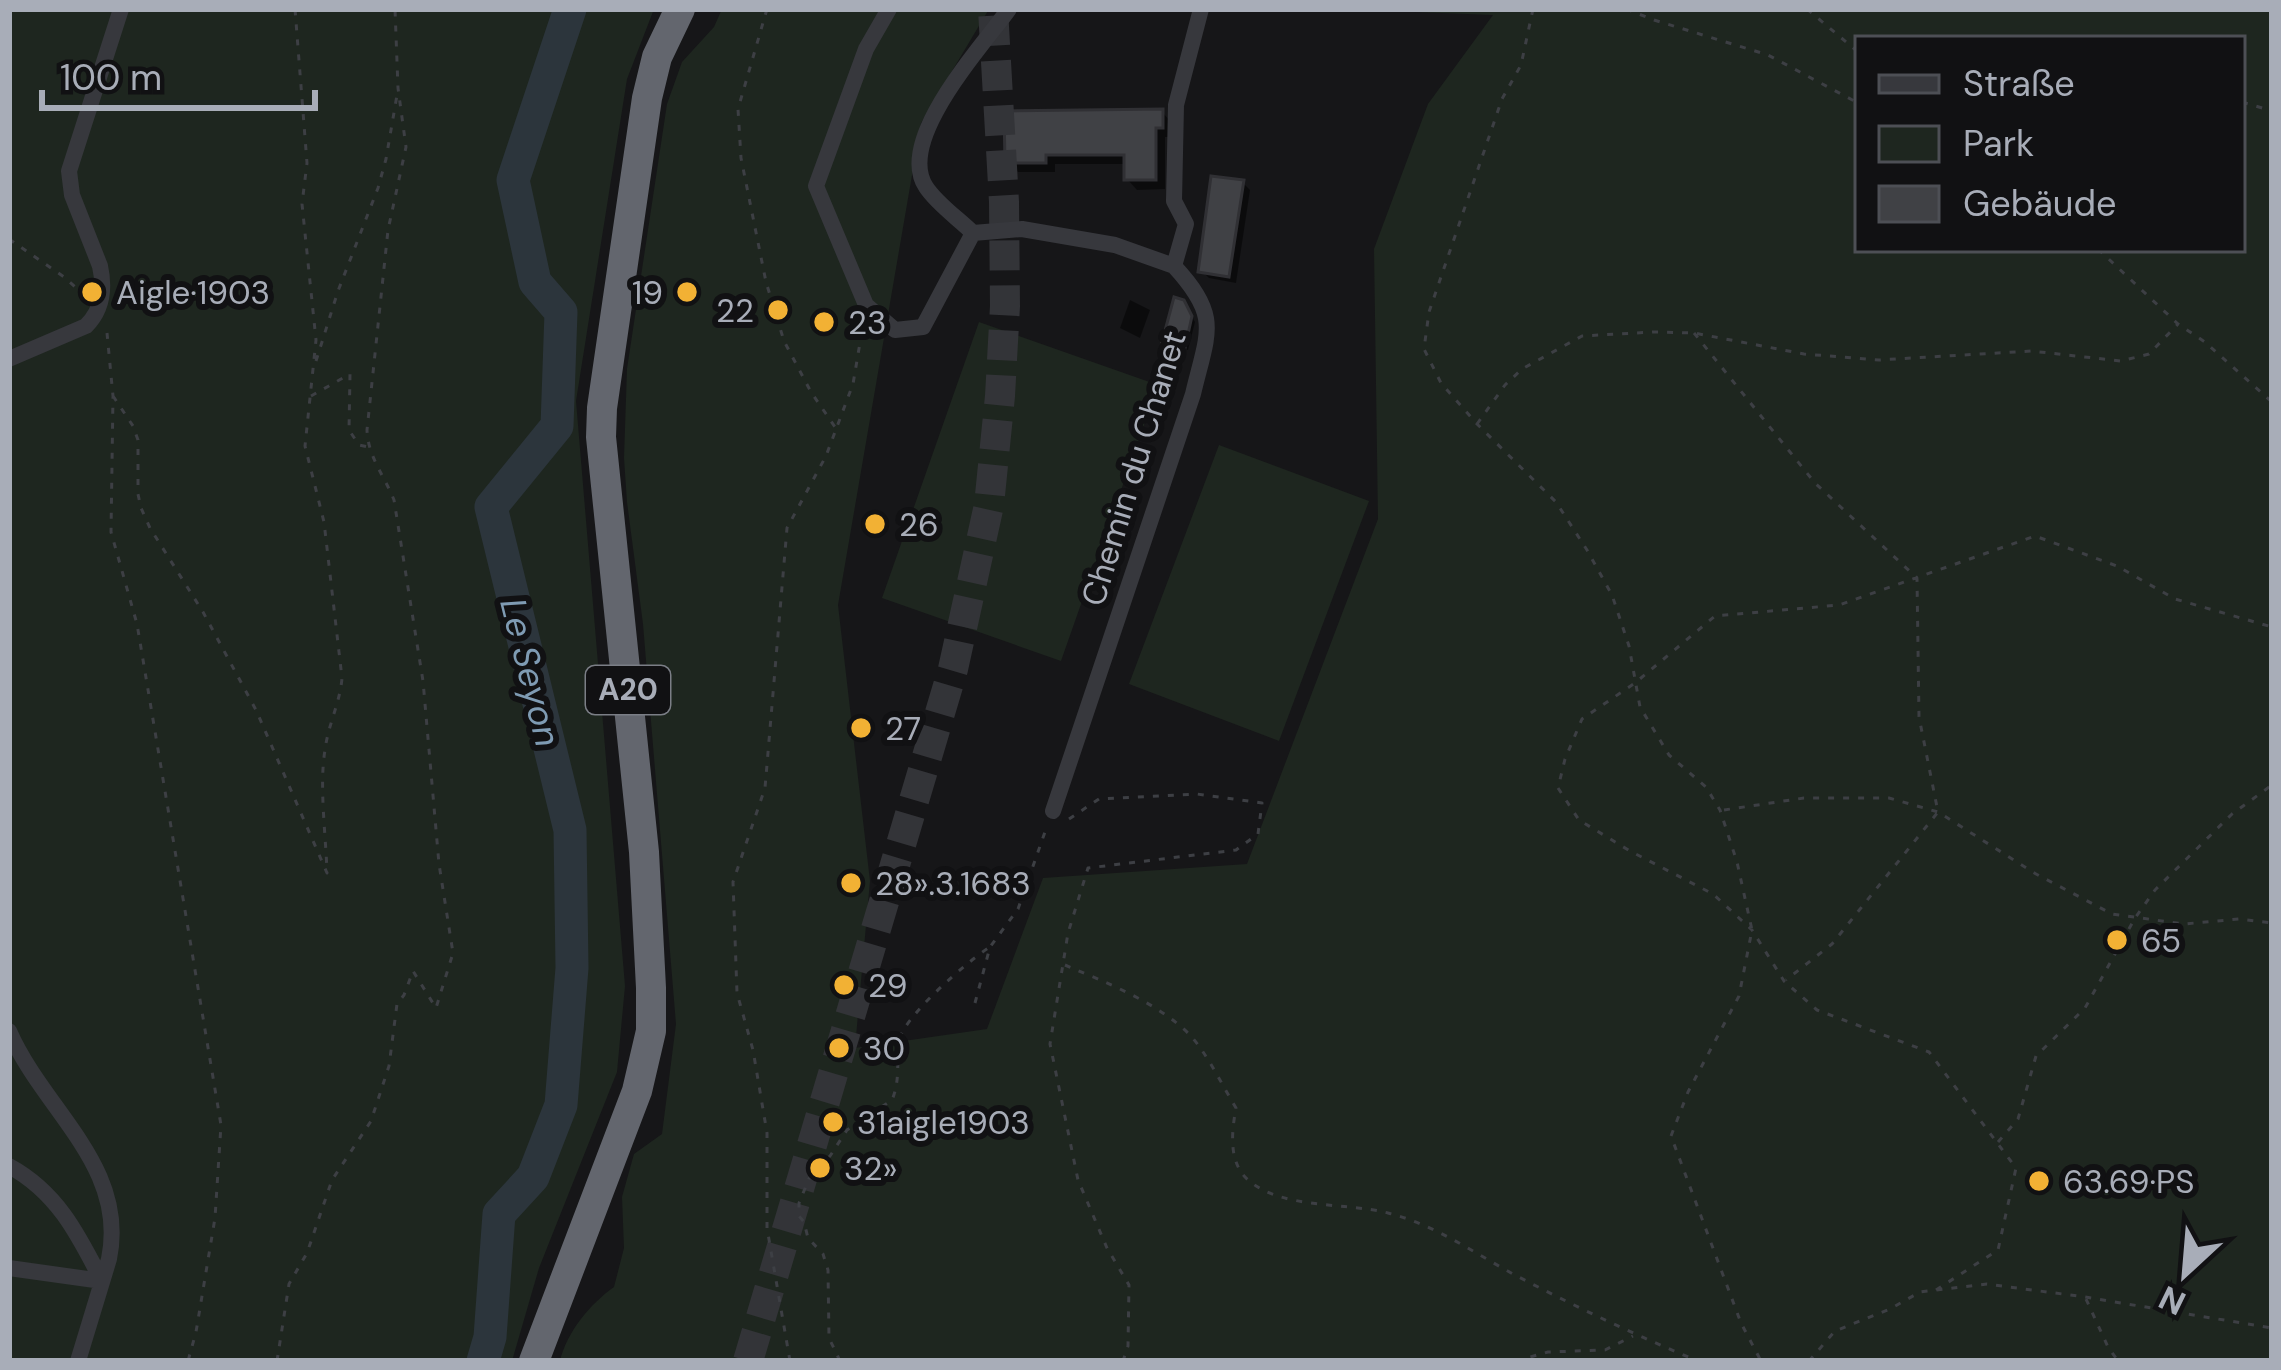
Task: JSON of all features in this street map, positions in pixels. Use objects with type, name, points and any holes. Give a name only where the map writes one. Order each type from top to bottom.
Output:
[{"type":"highway","name":"A20","points":[[535,1361],[637,1091],[650,1031],[644,852],[601,422],[647,98],[657,57],[680,9]]},
{"type":"street","points":[[9,359],[76,332],[99,310],[103,278],[69,171],[121,9]]},
{"type":"street","points":[[889,9],[866,49],[816,186],[866,305],[895,330],[923,327],[973,232]]},
{"type":"street","points":[[1010,9],[925,129],[918,163],[925,186],[973,232],[1022,230],[1115,244],[1174,266],[1186,224],[1174,201],[1176,105],[1201,9]]},
{"type":"street","name":"Chemin du Chanet","points":[[1053,811],[1193,394],[1209,326],[1198,291],[1174,266]]},
{"type":"street","points":[[9,1031],[33,1076],[94,1164],[108,1195],[112,1243],[78,1361]]},
{"type":"street","points":[[9,1166],[52,1197],[102,1280]]},
{"type":"street","points":[[9,1268],[102,1280]]},
{"type":"path","points":[[113,396],[137,440],[141,508],[256,710],[327,873],[323,757],[342,677],[324,522],[304,446],[316,340],[302,204],[307,163],[295,9]]},
{"type":"path","points":[[277,1361],[289,1283],[307,1253],[332,1180],[371,1121],[389,1066],[397,1004],[413,971],[436,1008],[453,953],[439,864],[423,681],[394,500],[368,447],[388,230],[406,147],[394,9]]},
{"type":"path","points":[[767,9],[738,109],[742,158],[766,282],[784,340],[836,429]]},
{"type":"path","points":[[1533,9],[1521,65],[1502,99],[1429,312],[1424,349],[1442,383],[1556,502],[1586,550],[1612,595],[1629,646],[1640,707],[1669,755],[1706,787],[1720,810],[1738,862],[1752,930],[1739,996],[1688,1092],[1671,1136],[1741,1323],[1761,1361]]},
{"type":"path","points":[[1626,9],[1768,55],[1855,101]]},
{"type":"path","points":[[1808,9],[1855,49]]},
{"type":"path","points":[[313,369],[378,188],[398,88]]},
{"type":"path","points":[[9,239],[64,277],[99,310],[106,327],[113,396],[111,532],[137,624],[221,1125],[215,1218],[188,1361]]},
{"type":"path","points":[[2101,252],[2272,402]]},
{"type":"path","points":[[790,1361],[767,1228],[766,1133],[753,1050],[737,993],[733,882],[765,788],[787,528],[826,456],[853,384],[866,305]]},
{"type":"path","points":[[1477,424],[1522,369],[1582,336],[1694,333],[1804,354],[1879,360],[2031,351],[2121,361],[2150,354],[2178,324]]},
{"type":"path","points":[[1694,333],[1815,483],[1917,578],[1919,717],[1938,812]]},
{"type":"path","points":[[310,396],[350,374],[349,430],[359,445],[368,447]]},
{"type":"path","points":[[1936,1290],[1998,1250],[2016,1168],[1929,1052],[1817,1010],[1784,981],[1752,930],[1713,894],[1579,820],[1558,788],[1564,759],[1582,719],[1635,683],[1715,616],[1840,605],[2036,536],[2117,566],[2175,599],[2272,627]]},
{"type":"path","points":[[1998,1142],[2018,1120],[2036,1056],[2085,1008],[2155,890],[2231,814],[2272,784]]},
{"type":"path","points":[[1053,811],[1061,825],[1099,799],[1197,794],[1262,802],[1258,834],[1235,850],[1088,868],[1068,933],[1050,1044],[1078,1180],[1107,1248],[1130,1285],[1128,1346],[1123,1361]]},
{"type":"path","points":[[1720,810],[1804,798],[1888,798],[1938,812],[2036,874],[2112,914],[2184,924],[2239,919],[2272,923]]},
{"type":"path","points":[[841,1361],[829,1338],[828,1270],[799,1216],[804,1187],[847,1130],[892,1100],[898,1081],[899,1040],[910,1020],[990,947],[1018,909],[1053,811]]},
{"type":"path","points":[[1784,981],[1832,944],[1938,812]]},
{"type":"path","points":[[975,1003],[990,947]]},
{"type":"path","points":[[1063,965],[1118,988],[1191,1037],[1236,1108],[1230,1142],[1244,1177],[1283,1199],[1389,1213],[1446,1235],[1635,1336],[1698,1361]]},
{"type":"path","points":[[1810,1361],[1835,1331],[1920,1292],[1987,1284],[2272,1328]]},
{"type":"path","points":[[2085,1297],[2118,1361]]},
{"type":"path","points":[[1516,1361],[1548,1352],[1605,1350],[1635,1336]]},
{"type":"green space","points":[[9,9],[654,9],[627,79],[576,401],[625,986],[617,1072],[539,1268],[512,1361],[9,1361]]},
{"type":"green space","points":[[722,9],[989,9],[921,123],[838,605],[870,881],[855,1048],[987,1029],[1043,878],[1247,864],[1378,519],[1374,249],[1428,104],[1493,15],[1338,9],[2272,9],[2272,1361],[560,1361],[581,1320],[614,1287],[624,1248],[622,1197],[634,1154],[662,1134],[676,1024],[643,624],[624,458],[627,369],[667,104],[682,62],[714,27]]},
{"type":"green space","points":[[979,322],[1158,385],[1061,661],[882,598]]},
{"type":"green space","points":[[1219,445],[1369,501],[1279,741],[1129,684]]},
{"type":"building","points":[[1163,109],[1163,128],[1156,128],[1156,180],[1124,180],[1124,155],[1046,155],[1046,163],[1005,163],[1004,111]]},
{"type":"building","points":[[1211,176],[1244,180],[1229,277],[1198,272]]},
{"type":"building","points":[[1174,297],[1184,300],[1192,316],[1185,348],[1162,342]]},
{"type":"waterway","name":"Le Seyon","points":[[483,1361],[490,1337],[499,1214],[533,1177],[561,1105],[572,968],[570,830],[491,507],[557,426],[561,312],[535,282],[513,180],[570,9]]},
{"type":"tunnel","points":[[748,1361],[953,669],[989,505],[1005,306],[993,9]]},
{"type":"place","name":"Aigle·1903","points":[[92,292]]},
{"type":"place","name":"19","points":[[687,292]]},
{"type":"place","name":"22","points":[[778,310]]},
{"type":"place","name":"23","points":[[824,322]]},
{"type":"place","name":"26","points":[[875,524]]},
{"type":"place","name":"27","points":[[861,728]]},
{"type":"place","name":"28».3.1683","points":[[851,883]]},
{"type":"place","name":"65","points":[[2117,940]]},
{"type":"place","name":"29","points":[[844,985]]},
{"type":"place","name":"30","points":[[839,1048]]},
{"type":"place","name":"31aigle1903","points":[[833,1122]]},
{"type":"place","name":"32»","points":[[820,1168]]},
{"type":"place","name":"63.69·PS","points":[[2039,1181]]}]
